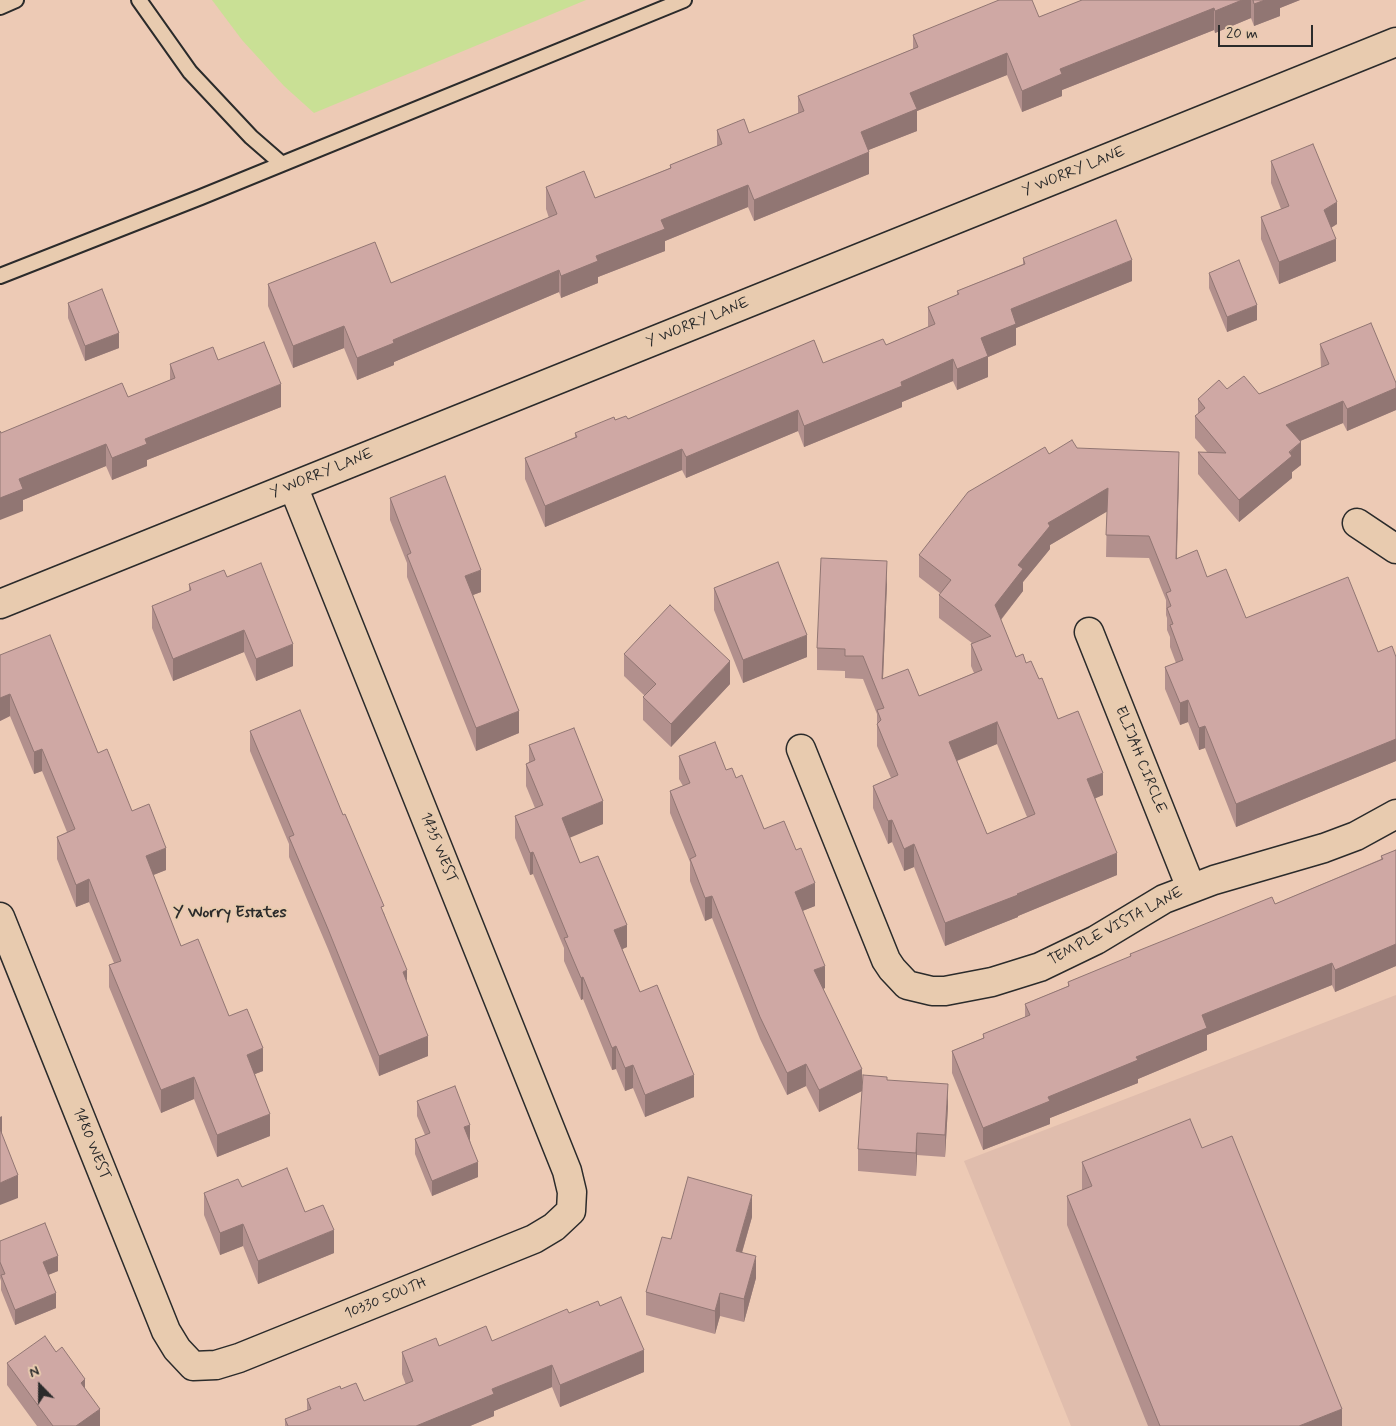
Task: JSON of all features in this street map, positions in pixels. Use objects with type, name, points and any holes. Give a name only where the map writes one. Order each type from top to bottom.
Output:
[{"type":"street","name":"Y WORRY LANE","points":[[0,604],[1396,42]]},
{"type":"street","name":"1435 WEST","points":[[292,486],[568,1171],[572,1192],[572,1211]]},
{"type":"street","points":[[1357,523],[1396,549]]},
{"type":"street","name":"ELIJAH CIRCLE","points":[[1089,632],[1191,888]]},
{"type":"street","name":"TEMPLE VISTA LANE","points":[[801,749],[881,950],[892,969],[907,985],[919,989],[945,991],[992,982],[1040,967],[1096,940],[1164,899],[1227,875],[1324,848],[1356,836],[1396,814]]},
{"type":"street","name":"1480 WEST","points":[[0,917],[166,1330],[177,1350],[193,1366]]},
{"type":"street","name":"10330 SOUTH","points":[[193,1366],[216,1365],[238,1358],[534,1239],[554,1227],[572,1211]]},
{"type":"lane","points":[[0,6],[16,0]]},
{"type":"lane","points":[[139,0],[190,72],[251,137],[282,164]]},
{"type":"lane","points":[[0,276],[282,164],[684,0]]},
{"type":"shaded area","points":[[1396,995],[1396,1426],[1071,1426],[964,1161]]},
{"type":"green space","points":[[212,0],[586,0],[314,113],[284,86],[242,40]]},
{"type":"building","points":[[999,0],[1032,0],[1039,17],[1082,0],[1242,0],[1215,11],[1214,8],[1060,69],[1062,74],[1022,91],[1007,53],[910,93],[917,109],[861,132],[869,152],[754,200],[748,185],[661,220],[665,229],[596,256],[598,261],[561,276],[559,270],[393,340],[394,343],[357,358],[344,326],[293,346],[268,284],[375,242],[391,283],[557,214],[546,187],[584,171],[595,198],[671,168],[670,165],[722,144],[717,130],[744,119],[749,133],[804,111],[798,96],[918,47],[913,35]]},
{"type":"building","points":[[1253,0],[1265,0],[1254,4]]},
{"type":"building","points":[[1313,144],[1337,202],[1324,210],[1336,239],[1279,262],[1261,217],[1289,206],[1271,161]]},
{"type":"building","points":[[1116,220],[1132,260],[1011,309],[1016,324],[981,338],[988,356],[957,369],[953,359],[901,382],[902,386],[804,426],[798,410],[686,457],[682,449],[545,506],[525,458],[577,437],[575,433],[614,417],[615,420],[626,416],[628,419],[814,340],[823,363],[883,339],[886,345],[935,324],[928,307],[959,294],[957,291],[1025,264],[1023,258]]},
{"type":"building","points":[[1239,260],[1257,305],[1227,317],[1209,273]]},
{"type":"building","points":[[102,289],[119,333],[85,346],[68,303]]},
{"type":"building","points":[[1371,323],[1396,383],[1396,388],[1347,409],[1343,401],[1286,425],[1301,442],[1289,452],[1292,456],[1239,500],[1198,452],[1226,453],[1195,416],[1205,408],[1198,399],[1219,380],[1227,389],[1244,376],[1259,394],[1329,364],[1320,344]]},
{"type":"building","points":[[264,342],[281,384],[145,439],[147,444],[112,458],[106,444],[19,479],[23,489],[0,498],[0,431],[1,433],[122,383],[128,397],[175,378],[170,364],[213,347],[218,360]]},
{"type":"building","points":[[1072,440],[1077,448],[1179,452],[1176,559],[1197,550],[1207,577],[1226,569],[1246,618],[1348,577],[1378,652],[1392,646],[1396,657],[1396,739],[1236,804],[1205,726],[1199,728],[1188,700],[1180,703],[1165,667],[1183,660],[1170,625],[1173,624],[1167,608],[1171,606],[1166,593],[1171,591],[1149,536],[1106,535],[1108,488],[1048,523],[1050,526],[1018,565],[1023,569],[995,605],[1016,657],[1023,654],[1026,663],[1031,661],[1039,679],[1042,678],[1058,719],[1078,711],[1103,773],[1087,779],[1117,853],[1018,895],[945,923],[914,844],[904,849],[892,820],[888,821],[873,786],[898,775],[877,724],[881,720],[877,710],[884,708],[863,656],[845,656],[845,649],[817,648],[821,558],[887,561],[882,679],[908,669],[919,696],[982,670],[971,644],[991,636],[939,595],[951,580],[919,555],[968,492],[1045,447],[1049,454]],"holes":[[[997,722],[1035,814],[987,834],[949,742]]]},
{"type":"building","points":[[445,476],[481,570],[465,576],[519,711],[476,728],[407,555],[411,553],[390,498]]},
{"type":"building","points":[[778,562],[807,635],[743,660],[714,588]]},
{"type":"building","points":[[261,563],[293,644],[256,659],[244,630],[173,659],[152,606],[191,590],[189,584],[224,570],[227,577]]},
{"type":"building","points":[[670,605],[730,661],[671,724],[643,697],[656,684],[624,654]]},
{"type":"building","points":[[50,635],[98,753],[107,749],[132,811],[149,804],[166,848],[146,856],[181,946],[198,939],[229,1016],[247,1009],[263,1048],[247,1055],[270,1114],[217,1135],[194,1077],[161,1090],[109,965],[121,961],[89,879],[76,885],[57,837],[75,829],[42,749],[34,752],[10,694],[0,698],[0,655]]},
{"type":"building","points":[[300,710],[343,815],[345,814],[384,906],[381,907],[407,970],[403,972],[428,1036],[379,1056],[289,837],[294,835],[250,731]]},
{"type":"building","points":[[574,728],[603,801],[562,818],[580,863],[598,856],[627,925],[614,930],[640,992],[657,985],[694,1075],[645,1095],[633,1065],[625,1068],[616,1046],[612,1048],[583,977],[581,978],[564,938],[568,937],[533,852],[530,853],[515,816],[543,805],[526,764],[535,760],[529,745]]},
{"type":"building","points":[[715,742],[726,770],[732,768],[736,778],[742,775],[764,829],[784,821],[796,850],[801,848],[815,883],[795,892],[825,966],[814,970],[862,1069],[819,1090],[806,1064],[787,1073],[760,1017],[712,896],[705,898],[690,859],[696,856],[670,791],[690,783],[679,756]]},
{"type":"building","points":[[1396,850],[1396,944],[1335,970],[1332,963],[1202,1015],[1207,1028],[1136,1057],[1138,1060],[1048,1097],[1050,1101],[983,1128],[952,1051],[984,1038],[983,1034],[1030,1015],[1025,1004],[1069,986],[1068,982],[1131,956],[1130,954],[1272,897],[1275,904],[1383,859],[1381,856]]},
{"type":"building","points":[[863,1075],[887,1077],[887,1080],[948,1084],[945,1135],[917,1133],[916,1153],[858,1149]]},
{"type":"building","points":[[455,1086],[470,1125],[464,1127],[478,1162],[432,1181],[415,1139],[430,1133],[417,1101]]},
{"type":"building","points":[[1190,1119],[1202,1148],[1232,1136],[1342,1409],[1299,1426],[1160,1426],[1067,1196],[1092,1186],[1082,1162]]},
{"type":"building","points":[[0,1129],[18,1175],[0,1183]]},
{"type":"building","points":[[287,1168],[305,1212],[323,1205],[334,1230],[258,1261],[243,1224],[220,1233],[204,1193],[238,1179],[242,1187]]},
{"type":"building","points":[[688,1177],[752,1195],[736,1251],[756,1256],[744,1299],[720,1293],[715,1311],[646,1292],[662,1237],[671,1239]]},
{"type":"building","points":[[45,1223],[58,1256],[43,1262],[56,1293],[15,1310],[1,1275],[5,1274],[0,1262],[0,1241]]},
{"type":"building","points":[[621,1297],[644,1350],[560,1385],[552,1365],[492,1389],[494,1394],[416,1426],[288,1426],[285,1419],[311,1409],[307,1399],[340,1386],[341,1389],[356,1383],[364,1401],[413,1381],[402,1352],[436,1338],[439,1346],[486,1326],[492,1341],[567,1309],[569,1313],[598,1301],[600,1306]]},
{"type":"building","points":[[45,1336],[56,1352],[62,1347],[85,1379],[81,1383],[100,1409],[76,1426],[53,1426],[7,1363]]},
{"type":"district","name":"Y Worry Estates","points":[[230,914]]}]
